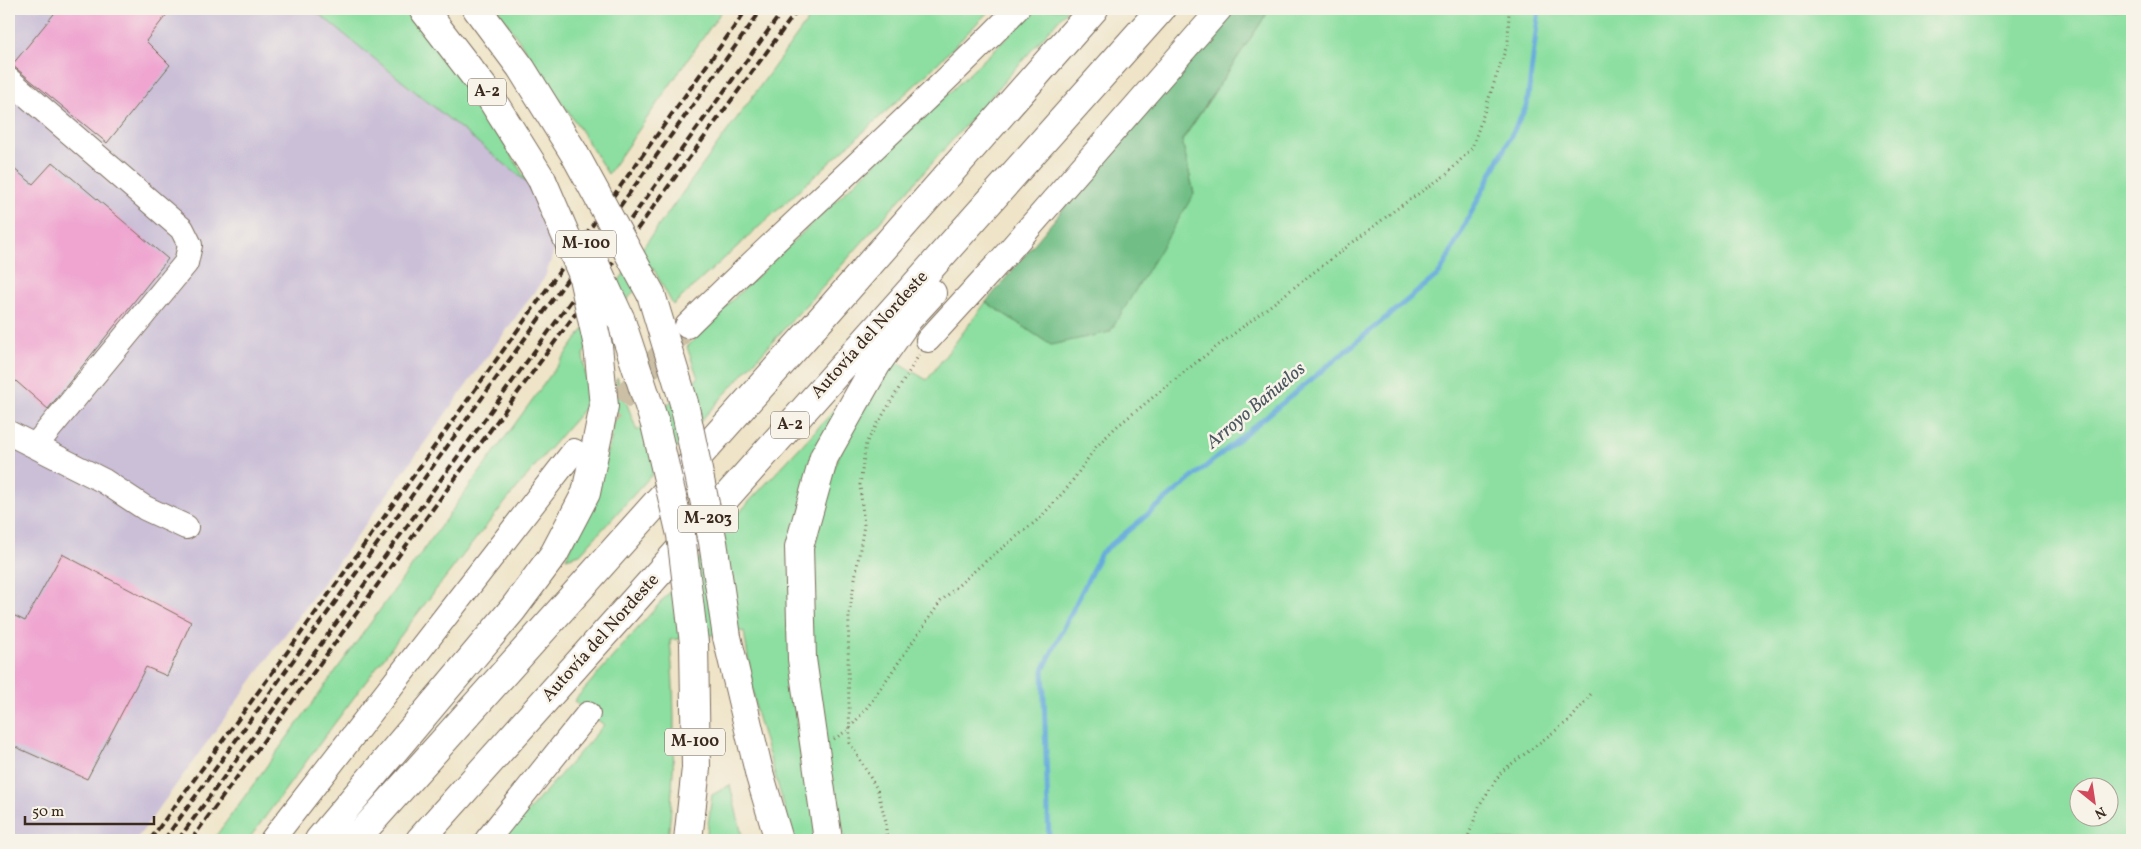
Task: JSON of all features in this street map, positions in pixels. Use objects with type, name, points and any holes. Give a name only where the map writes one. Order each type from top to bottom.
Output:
[{"type":"highway","name":"A-2","points":[[319,840],[513,609],[554,554],[586,493],[604,406],[598,346],[582,273],[547,175],[487,92],[423,9]]},
{"type":"highway","points":[[441,9],[496,82],[547,175]]},
{"type":"highway","name":"M-203","points":[[477,9],[522,68],[574,154],[651,294],[684,403],[713,542],[727,637],[760,776],[779,840]]},
{"type":"highway","name":"A-2","points":[[355,840],[822,318],[1094,9]]},
{"type":"highway","name":"Autovía del Nordeste","points":[[420,840],[1161,9]]},
{"type":"highway","name":"A-2","points":[[828,840],[802,659],[799,547],[824,457],[876,364],[910,318],[1113,88],[1169,9]]},
{"type":"highway","name":"M-100","points":[[547,175],[620,318],[655,424],[681,535],[694,644],[696,768],[688,840]]},
{"type":"highway","points":[[727,637],[731,720],[760,840]]},
{"type":"street","points":[[687,326],[754,260],[958,70],[1017,9]]},
{"type":"street","points":[[928,340],[1002,259],[1220,9]]},
{"type":"street","points":[[9,80],[182,229],[190,245],[186,263],[34,446]]},
{"type":"street","points":[[9,433],[104,481],[145,508],[186,527]]},
{"type":"street","points":[[272,840],[574,451]]},
{"type":"street","points":[[487,840],[588,714]]},
{"type":"path","points":[[814,752],[849,729],[879,691],[941,601],[981,565],[1040,518],[1068,487],[1096,447],[1115,428],[1193,365],[1395,210],[1447,174],[1472,148],[1508,42],[1508,9]]},
{"type":"path","points":[[886,840],[886,822],[877,788],[850,743],[849,614],[864,525],[860,485],[866,443],[928,340]]},
{"type":"path","points":[[1467,840],[1480,804],[1502,771],[1571,719],[1591,694]]},
{"type":"shaded area","points":[[9,9],[313,9],[528,183],[555,248],[545,277],[136,840],[9,840]]},
{"type":"green space","points":[[313,9],[404,9],[455,72],[498,133],[528,183]]},
{"type":"green space","points":[[497,9],[723,9],[608,174],[576,123]]},
{"type":"green space","points":[[816,9],[991,9],[927,74],[673,305],[653,268],[583,354],[589,403],[456,563],[248,840],[213,840]]},
{"type":"green space","points":[[1037,9],[1068,9],[842,265],[580,554],[566,558],[594,492],[611,440],[617,377],[637,431],[698,378],[687,347],[729,303]]},
{"type":"green space","points":[[1233,9],[1270,9],[1182,140],[1194,194],[1110,332],[1051,345],[986,302],[1166,85]]},
{"type":"green space","points":[[1270,9],[2132,9],[2132,840],[845,840],[817,722],[807,582],[830,478],[857,412],[891,359],[927,380],[986,302],[1051,345],[1194,194],[1182,141]]},
{"type":"green space","points":[[843,401],[789,636],[798,739],[820,840],[792,840],[783,802],[756,711],[744,631],[670,640],[674,740],[668,840],[503,840],[604,725],[574,701],[747,504]]},
{"type":"green space","points":[[730,785],[743,840],[706,840],[712,795]]},
{"type":"building","points":[[58,9],[171,9],[146,41],[170,65],[107,143],[12,65]]},
{"type":"building","points":[[53,162],[168,259],[48,409],[9,375],[9,165],[33,184]]},
{"type":"building","points":[[62,554],[191,622],[167,676],[146,667],[87,779],[9,744],[9,613],[25,621]]},
{"type":"waterway","name":"Arroyo Bañuelos","points":[[1049,840],[1043,670],[1101,553],[1440,273],[1527,105],[1539,9]]},
{"type":"tunnel","points":[[596,427],[687,326]]},
{"type":"railway","points":[[150,840],[299,636],[747,9]]},
{"type":"railway","points":[[164,840],[762,9]]},
{"type":"railway","points":[[178,840],[784,9]]},
{"type":"railway","points":[[191,840],[798,9]]}]
